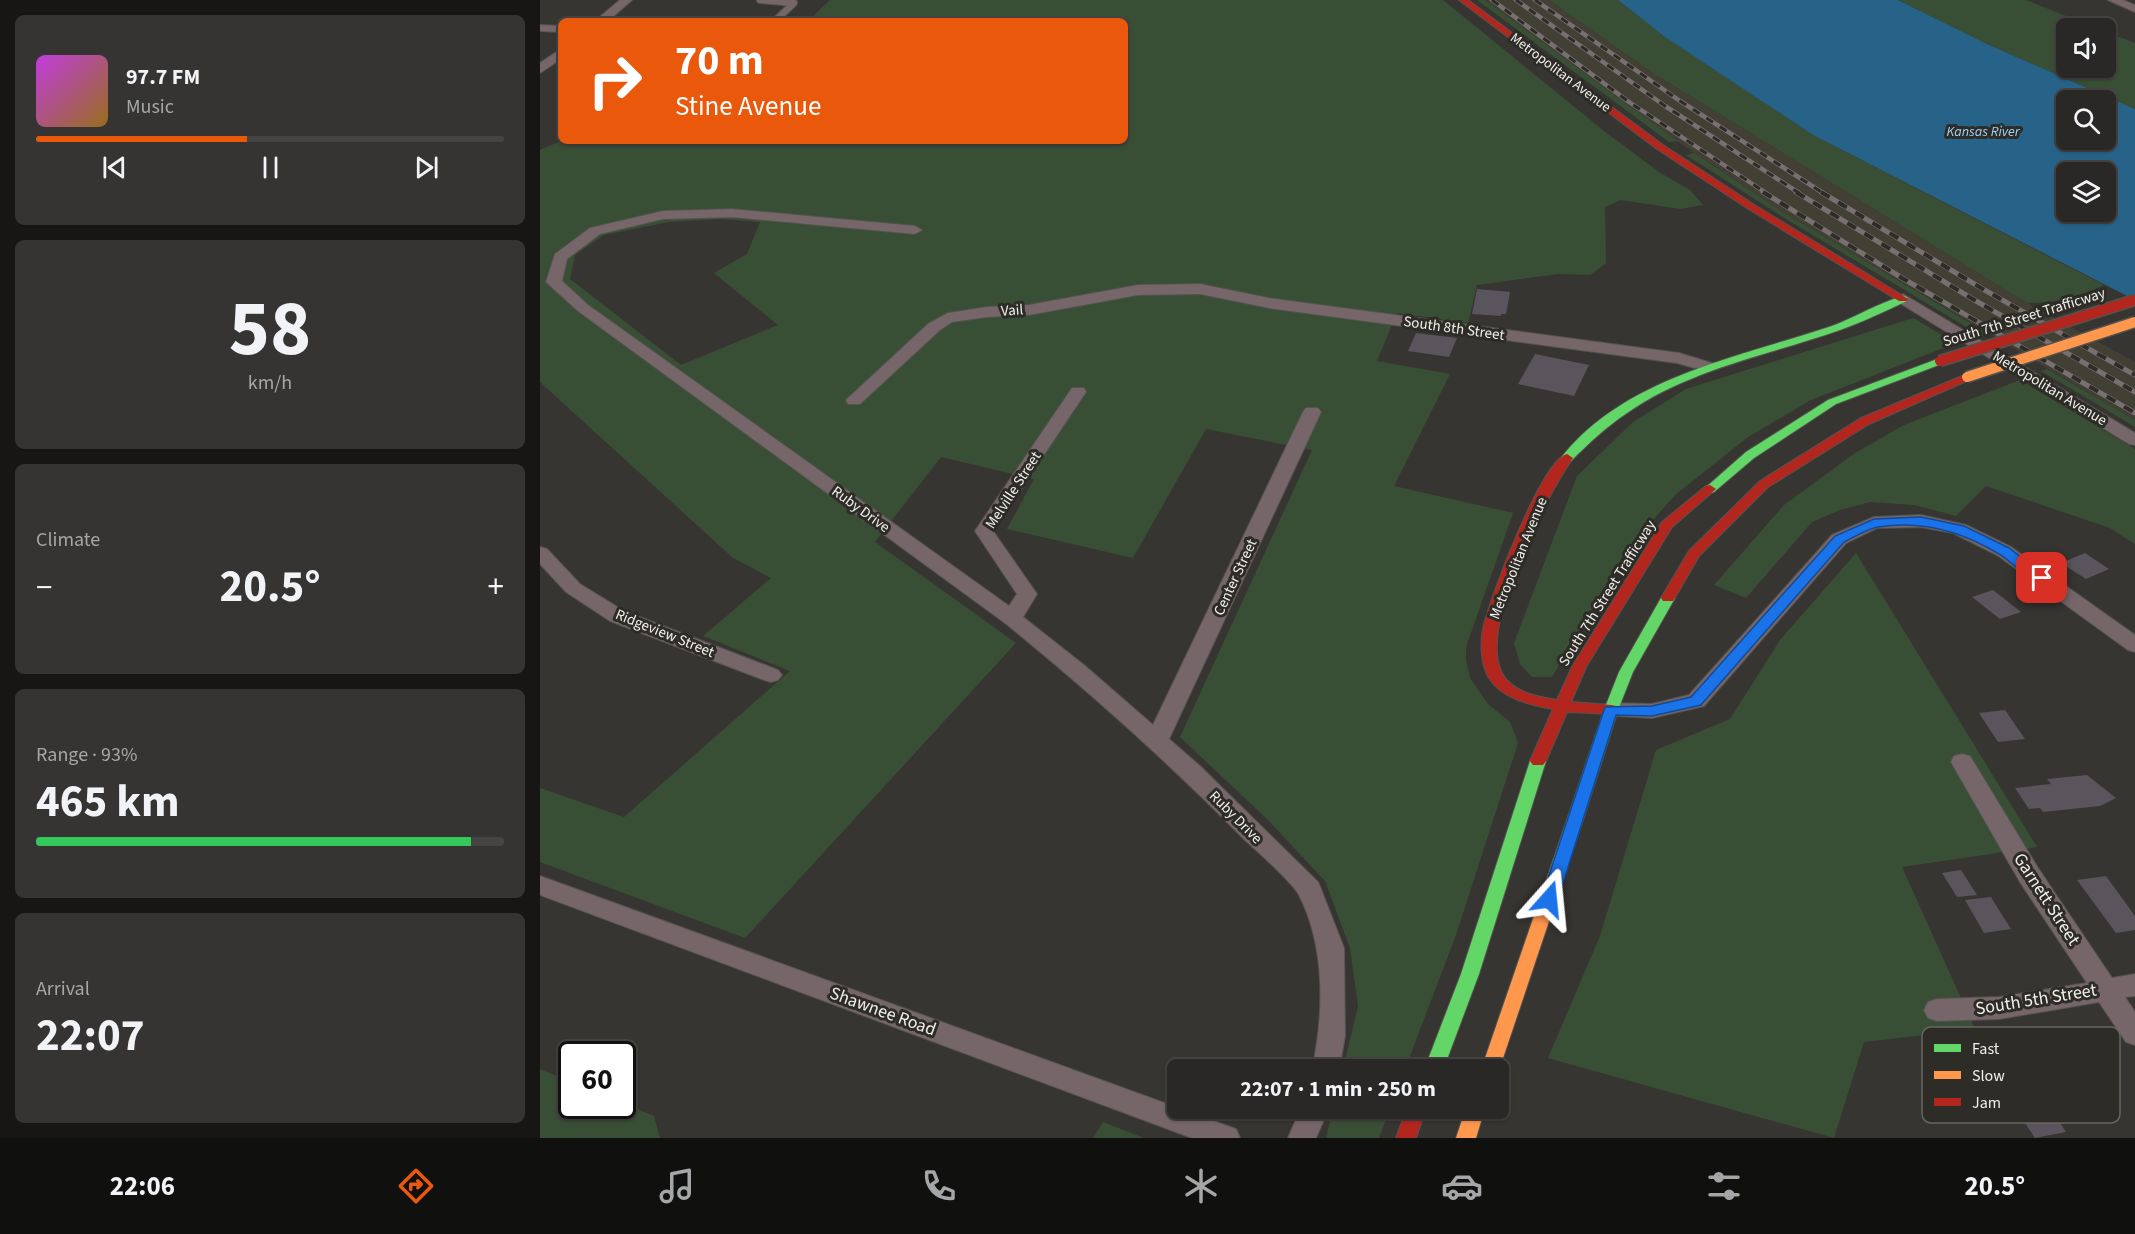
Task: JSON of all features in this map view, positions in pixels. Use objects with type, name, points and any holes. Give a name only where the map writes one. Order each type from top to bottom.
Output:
[{"type":"main road","name":"Metropolitan Avenue","points":[[1463,0],[1660,146],[1746,202],[1903,298]]},
{"type":"main road","name":"Metropolitan Avenue","points":[[1611,710],[1561,709],[1522,697],[1503,687],[1493,674],[1488,659],[1488,640],[1492,621],[1532,514],[1562,464],[1603,424],[1650,392],[1708,367],[1831,330],[1903,298]]},
{"type":"main road","name":"South 7th Street Trafficway","points":[[1436,1059],[1470,974],[1535,767],[1579,667],[1667,525],[1750,455],[1832,402],[1940,361],[2135,300]]},
{"type":"main road","points":[[1494,1059],[1536,940],[1611,710],[1626,672],[1694,554],[1764,484],[1864,422],[1967,378],[2135,322]]},
{"type":"main road","points":[[1406,1138],[1414,1119]]},
{"type":"main road","points":[[1466,1138],[1472,1119]]},
{"type":"street","points":[[605,18],[627,0]]},
{"type":"street","points":[[2113,0],[2135,9]]},
{"type":"street","points":[[540,28],[558,29]]},
{"type":"street","points":[[540,69],[558,55]]},
{"type":"street","name":"Ruby Drive","points":[[915,230],[732,213],[663,215],[595,231],[560,257],[554,282],[583,308],[1012,618],[1077,670],[1192,772],[1309,889],[1331,948],[1332,1035],[1327,1059]]},
{"type":"street","name":"South 8th Street","points":[[1200,289],[1269,303],[1679,358],[1708,367]]},
{"type":"street","name":"Vail","points":[[854,400],[934,327],[948,318],[987,312],[1029,310],[1138,290],[1200,289]]},
{"type":"street","name":"Metropolitan Avenue","points":[[1903,298],[2135,440]]},
{"type":"street","name":"Melville Street","points":[[1012,618],[1027,594],[984,531],[1078,392]]},
{"type":"street","name":"Center Street","points":[[1157,741],[1312,412]]},
{"type":"street","points":[[1611,710],[1652,711],[1696,701],[1839,539],[1874,523],[1921,521],[1968,533],[2004,551],[2135,645]]},
{"type":"street","name":"Ridgeview Street","points":[[540,553],[573,588],[617,616],[771,675]]},
{"type":"street","name":"Garnett Street","points":[[1962,762],[2029,875],[2135,1034]]},
{"type":"street","name":"Shawnee Road","points":[[540,885],[1226,1138]]},
{"type":"street","name":"South 5th Street","points":[[1937,1010],[1999,1008],[2105,988],[2135,985]]},
{"type":"street","points":[[1302,1138],[1310,1119]]},
{"type":"lane","points":[[760,0],[794,3],[778,18]]},
{"type":"shaded area","points":[[1485,0],[1549,0],[1653,73],[2027,303],[2135,362],[2135,420],[1781,211],[1660,130]]},
{"type":"green space","points":[[830,0],[1443,0],[1604,131],[1659,172],[1690,190],[1703,205],[1680,209],[1621,200],[1605,207],[1606,263],[1590,275],[1558,274],[1477,285],[1468,323],[1397,313],[1377,361],[1450,374],[1394,486],[1513,513],[1466,647],[1466,660],[1470,678],[1488,704],[1510,722],[1518,743],[1456,935],[1409,1059],[1345,1059],[1358,1006],[1350,948],[1325,881],[1267,819],[1180,737],[1312,450],[1206,429],[1133,558],[1007,529],[1034,479],[941,457],[875,542],[1016,643],[745,938],[540,862],[540,788],[624,817],[790,671],[703,636],[771,578],[733,558],[540,382],[540,150],[558,142],[1128,144],[1128,18],[811,18]],"holes":[[[720,219],[760,222],[747,254],[714,273],[778,325],[681,365],[570,279],[575,255],[604,235],[669,222]]]},
{"type":"green space","points":[[1477,0],[1485,0],[1677,141],[1669,142]]},
{"type":"green space","points":[[1549,0],[1618,0],[1665,37],[1813,135],[2104,285],[2066,298],[2027,303],[1653,73]]},
{"type":"green space","points":[[1898,0],[2026,0],[2071,18],[2056,18],[2056,74],[1987,44]]},
{"type":"green space","points":[[2116,36],[2135,43],[2135,109],[2116,101],[2116,90],[2092,90],[2064,78],[2116,78]]},
{"type":"green space","points":[[1694,153],[1781,211],[1990,335],[1983,337],[1786,219],[1686,155]]},
{"type":"green space","points":[[1913,318],[1956,343],[1811,400],[1748,437],[1675,495],[1625,552],[1552,677],[1532,677],[1520,664],[1514,643],[1577,476],[1633,422],[1686,389]]},
{"type":"green space","points":[[2047,369],[2135,420],[2135,427],[2041,371]]},
{"type":"green space","points":[[2020,380],[2135,449],[2135,544],[2110,528],[1986,486],[1956,516],[1914,505],[1870,502],[1840,510],[1812,522],[1746,598],[1714,585],[1784,505],[1855,453],[1904,425]]},
{"type":"green space","points":[[1856,553],[2037,847],[1902,867],[1974,1027],[1922,1027],[1922,1035],[1864,1042],[1834,1138],[1548,1058],[1600,936],[1656,750],[1730,719],[1780,640]]},
{"type":"green space","points":[[540,1069],[558,1077],[558,1119],[636,1119],[636,1108],[654,1116],[660,1138],[540,1138]]},
{"type":"green space","points":[[1330,1119],[1386,1119],[1379,1138],[1326,1138]]},
{"type":"green space","points":[[1103,1122],[1144,1138],[1093,1138]]},
{"type":"water","name":"Kansas River","points":[[1618,0],[1898,0],[1987,44],[2056,74],[2056,78],[2064,78],[2092,90],[2056,90],[2056,150],[2116,150],[2116,101],[2135,109],[2135,300],[1813,135],[1665,37]]},
{"type":"building","points":[[1477,289],[1510,292],[1506,314],[1501,314],[1501,316],[1472,314]]},
{"type":"building","points":[[1416,333],[1457,338],[1449,357],[1408,351]]},
{"type":"building","points":[[1535,354],[1589,365],[1574,396],[1518,384]]},
{"type":"building","points":[[2085,553],[2109,569],[2086,579],[2061,563]]},
{"type":"building","points":[[1993,590],[2021,612],[2000,619],[1972,597]]},
{"type":"building","points":[[2005,710],[2025,739],[1998,742],[1979,713]]},
{"type":"building","points":[[2087,775],[2116,798],[2100,806],[2043,812],[2040,808],[2029,809],[2015,788],[2051,784],[2047,779]]},
{"type":"building","points":[[1961,870],[1977,895],[1957,897],[1942,873]]},
{"type":"building","points":[[2106,876],[2135,916],[2135,930],[2116,933],[2077,880]]},
{"type":"building","points":[[1991,897],[2011,929],[1984,933],[1965,900]]},
{"type":"building","points":[[2025,1123],[2060,1123],[2066,1132],[2035,1138]]},
{"type":"railway","points":[[1492,0],[1629,102],[1766,193]]},
{"type":"railway","points":[[1516,0],[1665,106],[1799,193]]},
{"type":"railway","points":[[1535,0],[1680,101],[1823,193]]},
{"type":"railway","points":[[1763,192],[1902,278],[2135,413]]},
{"type":"railway","points":[[1796,192],[1976,301],[2135,392]]},
{"type":"railway","points":[[1821,192],[1981,288],[2135,375]]},
{"type":"traffic: fast","points":[[1567,458],[1595,431],[1624,409],[1655,392],[1721,364],[1837,328],[1903,299]]},
{"type":"traffic: fast","points":[[1710,489],[1750,455],[1832,402],[1940,361]]},
{"type":"traffic: fast","points":[[1576,817],[1626,672],[1668,598]]},
{"type":"traffic: fast","points":[[1437,1059],[1470,974],[1538,761]]},
{"type":"traffic: slow","points":[[1967,377],[2135,322]]},
{"type":"traffic: slow","points":[[1494,1059],[1576,817]]},
{"type":"traffic: slow","points":[[1466,1138],[1472,1119]]},
{"type":"traffic: jam","points":[[1463,0],[1660,147],[1750,206],[1903,299]]},
{"type":"traffic: jam","points":[[1940,361],[2135,300]]},
{"type":"traffic: jam","points":[[1668,598],[1694,554],[1764,484],[1865,421],[1967,377]]},
{"type":"traffic: jam","points":[[1567,458],[1550,481],[1537,506],[1498,599],[1490,631],[1489,657],[1496,677],[1511,691],[1535,701],[1568,707],[1611,710]]},
{"type":"traffic: jam","points":[[1538,761],[1579,667],[1667,525],[1710,489]]},
{"type":"traffic: jam","points":[[1406,1138],[1413,1119]]},
{"type":"route","points":[[1549,899],[1611,710],[1652,711],[1696,701],[1839,539],[1874,523],[1921,521],[1959,529],[2004,551],[2042,578]]}]
